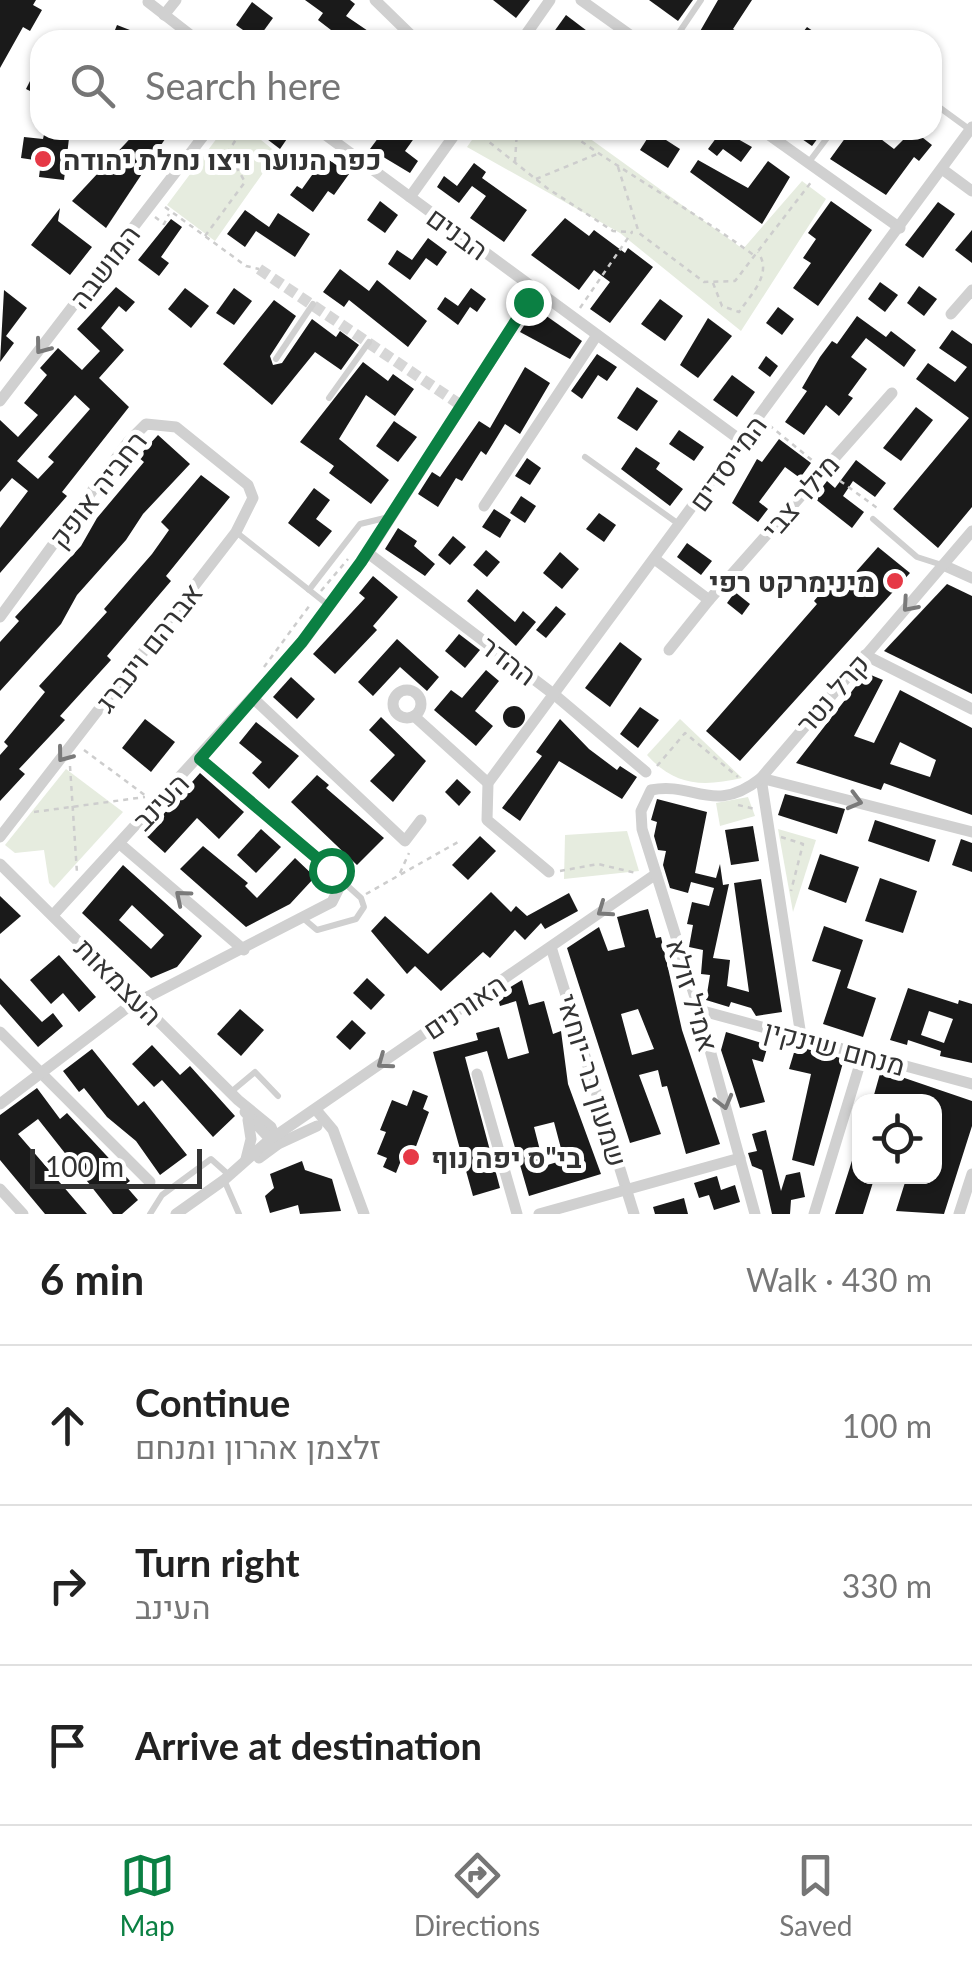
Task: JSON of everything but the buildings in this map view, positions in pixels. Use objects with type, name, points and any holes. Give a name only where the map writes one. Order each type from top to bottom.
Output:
[{"type":"street","points":[[164,15],[176,0]]},
{"type":"street","points":[[375,0],[406,30]]},
{"type":"street","points":[[529,30],[550,0]]},
{"type":"street","points":[[146,1],[184,30]]},
{"type":"street","points":[[586,2],[624,30]]},
{"type":"street","name":"המייסדים","points":[[488,783],[682,526],[971,128]]},
{"type":"street","name":"המושבה","points":[[0,402],[200,140]]},
{"type":"street","name":"הבנים","points":[[332,140],[743,442]]},
{"type":"street","points":[[410,198],[451,140]]},
{"type":"street","points":[[776,140],[900,228]]},
{"type":"street","points":[[942,169],[972,190]]},
{"type":"street","name":"העינב","points":[[54,914],[120,844],[150,800],[200,759],[254,699],[323,601],[391,516],[536,290]]},
{"type":"street","points":[[951,314],[972,290]]},
{"type":"street","points":[[484,506],[597,335]]},
{"type":"street","name":"מילר צבי","points":[[670,650],[892,393]]},
{"type":"street","name":"רחביה אופק","points":[[0,618],[137,430],[158,422],[176,427],[214,458]]},
{"type":"street","name":"אברהם וינברג","points":[[0,836],[236,532],[252,498],[248,485],[214,458]]},
{"type":"street","name":"קרל נטר","points":[[755,782],[972,531]]},
{"type":"street","name":"ההדר","points":[[363,550],[556,696],[648,774]]},
{"type":"street","points":[[656,560],[710,600]]},
{"type":"street","points":[[943,565],[972,578]]},
{"type":"street","points":[[865,655],[972,709]]},
{"type":"street","points":[[254,699],[404,840],[421,820]]},
{"type":"street","points":[[414,716],[488,783],[487,820],[549,872]]},
{"type":"street","points":[[0,1104],[140,1002],[332,902],[339,878],[200,759]]},
{"type":"street","points":[[801,1036],[770,834],[755,782],[972,832]]},
{"type":"street","name":"אמיל זולא","points":[[755,782],[701,798],[664,787],[651,790],[641,812],[755,1214]]},
{"type":"street","points":[[120,844],[244,950]]},
{"type":"street","name":"העצמאות","points":[[0,864],[54,914],[274,1140]]},
{"type":"street","name":"האורנים","points":[[274,1140],[656,874]]},
{"type":"street","name":"שמעון בר-יוחאי","points":[[551,947],[634,1214]]},
{"type":"street","name":"מנחם שינקין","points":[[698,1010],[972,1084]]},
{"type":"street","points":[[0,1032],[150,1182]]},
{"type":"street","points":[[814,1214],[864,1054]]},
{"type":"street","points":[[478,1074],[517,1214]]},
{"type":"street","name":"העצמאות","points":[[234,1096],[247,1116],[274,1140]]},
{"type":"street","points":[[317,1111],[318,1126],[340,1150]]},
{"type":"street","points":[[317,1111],[333,1130],[364,1214]]},
{"type":"street","points":[[246,1159],[252,1139],[247,1116]]},
{"type":"street","points":[[227,1178],[274,1140],[318,1126]]},
{"type":"street","points":[[176,1214],[274,1140]]},
{"type":"street","points":[[539,1214],[740,1158]]},
{"type":"street","points":[[960,1214],[972,1174]]},
{"type":"street","points":[[0,1190],[23,1214]]},
{"type":"lane","points":[[681,30],[702,0]]},
{"type":"lane","points":[[942,109],[971,128]]},
{"type":"lane","points":[[814,168],[829,140]]},
{"type":"lane","points":[[276,359],[313,304]]},
{"type":"lane","points":[[329,398],[369,342]]},
{"type":"lane","points":[[585,458],[682,526]]},
{"type":"lane","points":[[309,590],[360,524],[391,516]]},
{"type":"lane","points":[[873,519],[917,558],[943,565]]},
{"type":"lane","points":[[236,532],[323,601]]},
{"type":"lane","points":[[304,919],[317,930],[356,919],[364,908],[361,898],[339,878]]},
{"type":"lane","points":[[234,1096],[255,1072],[278,1096]]},
{"type":"lane","points":[[150,1214],[162,1195],[211,1158],[227,1178],[238,1214]]},
{"type":"path","points":[[205,236],[245,182],[228,152],[236,140]]},
{"type":"path","points":[[487,140],[613,232],[636,232],[704,282],[736,280],[814,168]]},
{"type":"path","points":[[515,162],[516,140]]},
{"type":"path","points":[[579,140],[653,192],[672,196],[764,260],[763,276],[738,312],[722,306],[713,281]]},
{"type":"path","points":[[536,178],[599,154]]},
{"type":"path","points":[[618,168],[636,232]]},
{"type":"path","points":[[155,199],[246,266],[259,269]]},
{"type":"path","points":[[146,210],[164,224],[171,211]]},
{"type":"path","points":[[574,318],[636,232]]},
{"type":"path","points":[[262,679],[363,550]]},
{"type":"path","points":[[259,673],[352,562]]},
{"type":"path","points":[[648,774],[685,734],[755,782]]},
{"type":"path","points":[[71,745],[150,800]]},
{"type":"path","points":[[71,745],[77,874]]},
{"type":"path","points":[[136,808],[150,800],[158,785]]},
{"type":"path","points":[[19,813],[150,800]]},
{"type":"path","points":[[770,834],[804,844],[783,920]]},
{"type":"path","points":[[400,874],[411,850],[404,840]]},
{"type":"path","points":[[361,898],[458,842]]},
{"type":"path","points":[[84,872],[71,884],[89,860]]},
{"type":"path","points":[[549,872],[598,864],[636,874],[638,887]]},
{"type":"shaded area","points":[[216,140],[261,140],[277,153],[215,241],[167,205]]},
{"type":"shaded area","points":[[472,140],[592,140],[743,249],[802,181],[826,199],[741,331],[620,233],[467,147]]},
{"type":"shaded area","points":[[680,719],[742,778],[690,782],[657,765],[647,755]]},
{"type":"shaded area","points":[[66,769],[123,812],[54,888],[49,883],[44,850],[15,853],[5,845]]},
{"type":"shaded area","points":[[748,797],[755,816],[720,826],[716,803]]},
{"type":"shaded area","points":[[778,829],[816,840],[793,912]]},
{"type":"shaded area","points":[[627,831],[639,871],[564,879],[565,835]]},
{"type":"tunnel","points":[[259,269],[462,406]]},
{"type":"place","name":"כפר הנוער ויצו נחלת יהודה","points":[[43,159]]},
{"type":"place","name":"מינימרקט רפי","points":[[895,581]]},
{"type":"place","name":"בי\"ס יפה נוף","points":[[411,1157]]},
{"type":"route","points":[[331,870],[200,759],[302,642],[361,562],[528,302]]}]
